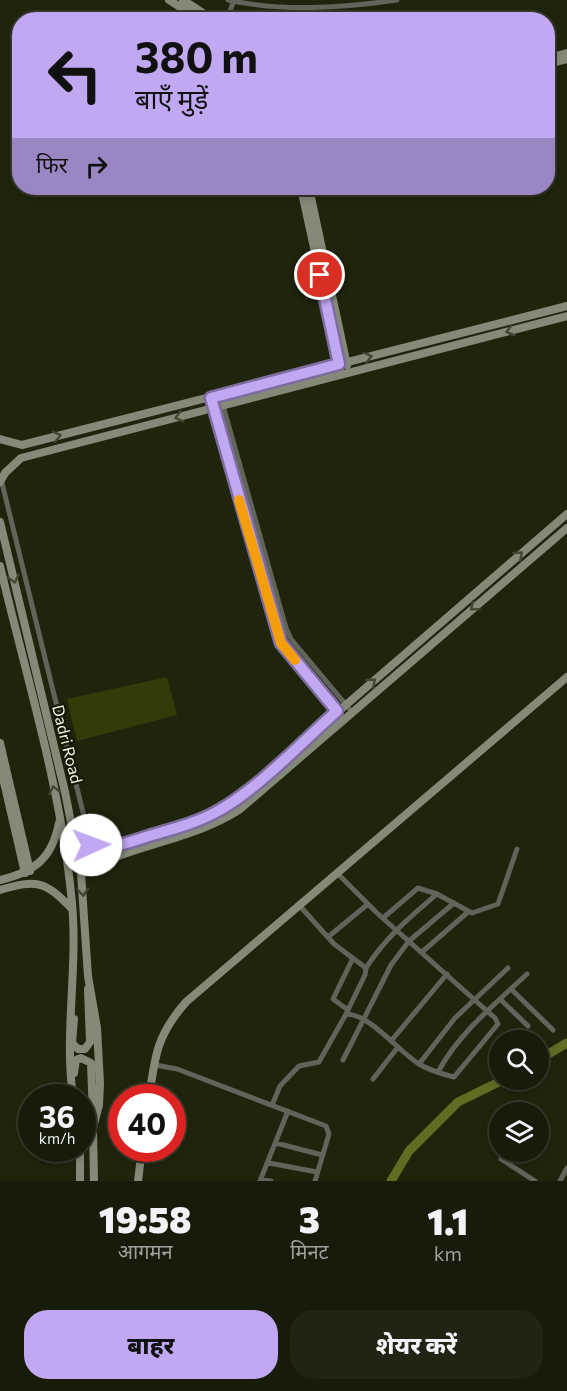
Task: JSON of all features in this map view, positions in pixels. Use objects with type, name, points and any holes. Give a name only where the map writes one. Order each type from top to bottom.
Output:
[{"type":"street","points":[[169,0],[188,12]]},
{"type":"street","points":[[184,0],[202,12]]},
{"type":"street","points":[[232,0],[255,6],[338,9],[397,0]]},
{"type":"street","points":[[338,9],[339,0]]},
{"type":"street","points":[[303,195],[343,364]]},
{"type":"street","points":[[310,195],[345,374]]},
{"type":"street","points":[[0,439],[22,445],[567,306]]},
{"type":"street","points":[[91,845],[1,481],[21,458],[567,316]]},
{"type":"street","points":[[220,395],[286,628],[291,639],[352,712]]},
{"type":"street","points":[[211,398],[281,643],[344,719]]},
{"type":"street","points":[[106,425],[108,435]]},
{"type":"street","points":[[75,837],[102,848],[133,842],[220,811],[259,780],[567,514]]},
{"type":"street","name":"Dadri Road","points":[[0,522],[75,837],[81,873],[90,1042],[89,1047],[81,1050],[74,1047],[72,1043],[74,982],[72,909],[60,818],[0,566]]},
{"type":"street","points":[[81,873],[116,855],[222,821],[239,810],[567,528]]},
{"type":"street","points":[[152,1084],[158,1046],[167,1023],[186,1002],[567,676]]},
{"type":"street","points":[[0,743],[28,872]]},
{"type":"street","points":[[0,765],[28,872]]},
{"type":"street","points":[[0,880],[28,872],[51,846],[60,818]]},
{"type":"street","points":[[383,918],[418,888],[437,894],[468,912],[477,913],[500,901],[517,849]]},
{"type":"street","points":[[337,873],[383,918],[487,1011],[497,1021],[496,1027],[478,1045],[457,1076],[438,1072],[419,1064],[362,1020],[347,1012],[333,999],[353,958]]},
{"type":"street","points":[[0,890],[30,882],[39,884],[56,892],[72,909]]},
{"type":"street","points":[[272,1105],[280,1086],[299,1066],[319,1062],[322,1059],[365,975],[366,968],[396,929],[437,894]]},
{"type":"street","points":[[343,1060],[391,965],[409,941],[454,903]]},
{"type":"street","points":[[328,937],[368,904]]},
{"type":"street","points":[[299,905],[328,937],[366,968]]},
{"type":"street","points":[[422,952],[468,912]]},
{"type":"street","points":[[419,1064],[455,1018],[508,968]]},
{"type":"street","points":[[391,1041],[447,974]]},
{"type":"street","points":[[438,1072],[447,1055],[487,1011],[527,975]]},
{"type":"street","name":"Dadri Road","points":[[88,976],[97,1028],[100,1083],[96,1116]]},
{"type":"street","name":"Dadri Road","points":[[74,982],[68,1029],[74,1084]]},
{"type":"street","points":[[511,989],[553,1030]]},
{"type":"street","points":[[500,999],[528,1026]]},
{"type":"street","points":[[373,1079],[398,1047]]},
{"type":"street","name":"Dadri Road","points":[[75,1084],[74,1065],[81,1058],[86,1059],[92,1068],[92,1084]]},
{"type":"street","points":[[155,1065],[177,1069],[329,1128],[315,1181]]},
{"type":"street","points":[[271,1181],[260,1180],[288,1111]]},
{"type":"street","points":[[276,1143],[322,1155]]},
{"type":"street","points":[[80,1162],[80,1181]]},
{"type":"street","name":"Dadri Road","points":[[94,1162],[94,1181]]},
{"type":"street","points":[[138,1181],[140,1162]]},
{"type":"street","points":[[269,1162],[317,1172]]},
{"type":"street","points":[[506,1162],[535,1181]]},
{"type":"street","points":[[560,1181],[567,1168]]},
{"type":"green space","points":[[167,677],[177,715],[77,741],[67,699]]},
{"type":"waterway","points":[[549,1054],[567,1043]]},
{"type":"waterway","points":[[391,1181],[409,1151],[458,1102],[489,1087]]},
{"type":"slow traffic","points":[[239,500],[281,643],[295,660]]},
{"type":"route","points":[[91,845],[102,848],[133,842],[220,811],[337,711],[281,643],[261,581],[211,398],[339,364],[320,275]]}]
